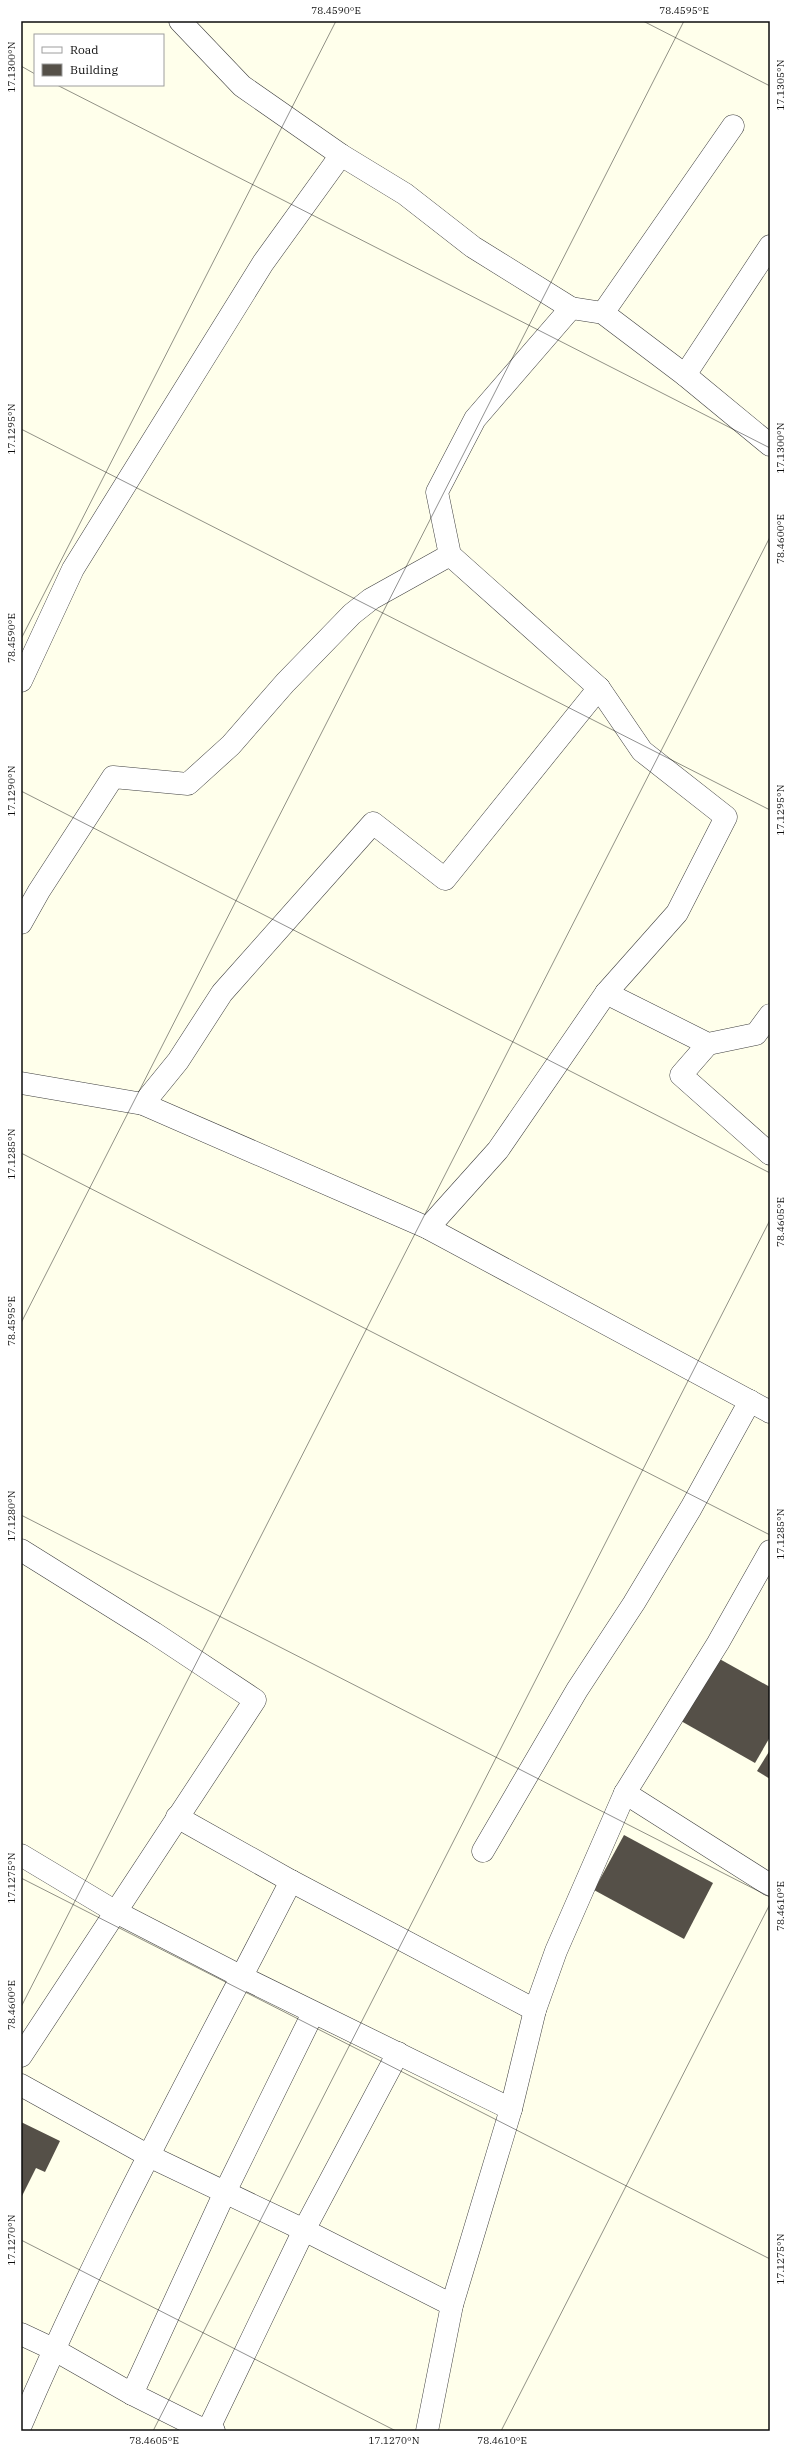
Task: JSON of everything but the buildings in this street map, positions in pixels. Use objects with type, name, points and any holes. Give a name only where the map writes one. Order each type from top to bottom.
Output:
[{"type":"street","points":[[180,21],[242,86],[341,155],[405,194],[473,248],[571,308],[603,313],[684,375],[770,445]]},
{"type":"street","points":[[603,313],[733,126]]},
{"type":"street","points":[[21,681],[73,570],[263,263],[341,155]]},
{"type":"street","points":[[684,375],[770,246]]},
{"type":"street","points":[[428,1228],[498,1150],[606,993],[677,913],[726,818],[642,752],[599,688],[450,555],[437,492],[475,419],[571,308]]},
{"type":"street","points":[[21,923],[39,891],[113,777],[188,784],[231,745],[285,683],[352,614],[371,598],[450,555]]},
{"type":"street","points":[[143,1104],[178,1061],[222,993],[373,823],[445,878],[599,688]]},
{"type":"street","points":[[606,993],[708,1044]]},
{"type":"street","points":[[770,1015],[756,1034],[708,1044],[681,1075],[770,1154]]},
{"type":"street","points":[[21,1083],[143,1104],[428,1228],[585,1315],[770,1412]]},
{"type":"street","points":[[483,1851],[577,1690],[634,1603],[691,1508],[750,1401]]},
{"type":"street","points":[[21,1550],[154,1633],[255,1700],[177,1816],[21,2056]]},
{"type":"street","points":[[427,2431],[452,2305],[511,2109],[535,2010],[556,1951],[625,1793],[718,1643],[770,1551]]},
{"type":"street","points":[[625,1793],[770,1885]]},
{"type":"street","points":[[177,1816],[291,1881],[535,2010]]},
{"type":"street","points":[[21,1855],[116,1912],[313,2013],[511,2109]]},
{"type":"street","points":[[21,2425],[53,2349],[149,2156],[291,1881]]},
{"type":"street","points":[[132,2394],[225,2192],[313,2013]]},
{"type":"street","points":[[21,2334],[53,2349],[132,2394],[198,2427],[212,2430],[304,2230],[398,2053]]},
{"type":"street","points":[[21,2085],[149,2156],[304,2230],[452,2305]]}]
